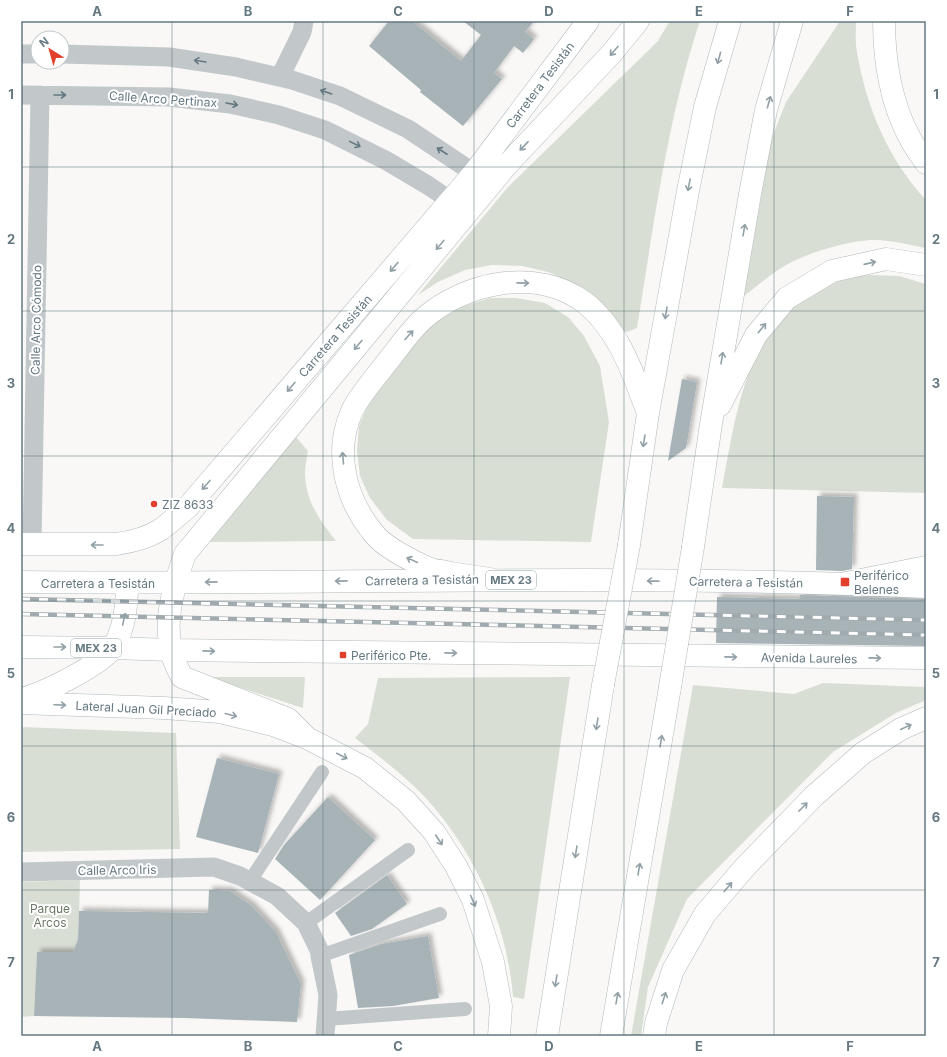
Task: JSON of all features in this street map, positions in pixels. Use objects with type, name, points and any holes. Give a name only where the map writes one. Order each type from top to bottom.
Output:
[{"type":"main road","name":"Carretera Tesistán","points":[[26,544],[116,544],[131,542],[146,537],[161,529],[187,508],[451,201],[474,173],[588,21]]},
{"type":"main road","points":[[307,738],[288,719],[182,677],[175,665],[170,650],[169,629],[170,606],[175,583],[185,554],[506,166],[612,53],[638,21]]},
{"type":"main road","points":[[547,1036],[603,685],[629,546],[648,413],[688,191],[705,107],[730,21]]},
{"type":"main road","points":[[611,1036],[670,687],[711,424],[750,194],[766,110],[792,21]]},
{"type":"main road","points":[[884,21],[886,65],[891,89],[899,114],[910,139],[926,163]]},
{"type":"main road","points":[[891,89],[890,66],[892,21]]},
{"type":"main road","points":[[711,424],[756,335],[786,298],[832,272],[886,259],[926,265]]},
{"type":"main road","points":[[490,580],[432,569],[398,552],[376,536],[353,502],[346,478],[343,453],[344,432],[352,410],[374,378],[422,320],[442,304],[475,289],[501,283],[538,284],[563,290],[584,303],[599,317],[613,334],[629,363],[648,413]]},
{"type":"main road","points":[[846,583],[926,567]]},
{"type":"main road","name":"Carretera a Tesistán","points":[[21,582],[175,583],[490,580],[846,583]]},
{"type":"main road","points":[[21,698],[42,692],[79,674],[96,663],[114,648],[121,631],[127,606],[127,583]]},
{"type":"main road","name":"MEX 23","points":[[846,583],[926,587]]},
{"type":"main road","name":"MEX 23","points":[[21,647],[170,650]]},
{"type":"main road","name":"Avenida Laureles","points":[[170,650],[921,660]]},
{"type":"main road","name":"Lateral Juan Gil Preciado","points":[[21,703],[164,708],[220,712],[273,725],[307,738],[365,768],[406,801],[434,832],[456,866],[473,900],[493,962],[501,1006],[499,1036]]},
{"type":"main road","points":[[654,1036],[656,1023],[673,970],[705,914],[745,867],[814,796],[863,753],[901,729],[926,718]]},
{"type":"street","points":[[280,77],[302,32],[304,21]]},
{"type":"street","points":[[70,54],[169,57],[236,67],[280,77],[340,96],[408,129],[474,173]]},
{"type":"street","name":"Calle Arco Pertinax","points":[[21,95],[169,97],[230,104],[279,115],[325,130],[387,161],[451,201]]},
{"type":"street","name":"Calle Arco Cómodo","points":[[26,544],[40,95]]},
{"type":"street","points":[[322,772],[250,881],[277,896],[306,923],[321,954],[320,956],[328,995],[326,1028],[465,1009]]},
{"type":"street","points":[[306,923],[408,850]]},
{"type":"street","name":"Calle Arco Iris","points":[[21,872],[214,867],[250,881]]},
{"type":"street","points":[[320,956],[440,914]]},
{"type":"green space","points":[[670,21],[700,21],[670,134],[662,173],[637,328],[627,332],[622,330],[570,282],[548,272],[522,266],[492,265],[465,270],[438,282],[418,295],[508,187],[657,42]]},
{"type":"green space","points":[[840,21],[856,21],[857,52],[866,92],[873,112],[900,167],[926,200],[926,248],[884,240],[860,241],[836,246],[811,254],[788,264],[744,296],[771,140],[786,102]]},
{"type":"green space","points":[[856,276],[899,276],[926,284],[926,493],[722,488],[733,429],[743,389],[758,352],[774,324],[785,312],[820,289]]},
{"type":"green space","points":[[490,298],[516,298],[545,303],[568,317],[584,336],[600,366],[609,422],[591,542],[413,539],[387,520],[370,498],[360,476],[357,451],[359,426],[370,400],[431,323],[458,308]]},
{"type":"green space","points":[[296,437],[308,451],[305,473],[306,483],[314,510],[336,541],[208,542]]},
{"type":"green space","points":[[207,677],[305,677],[303,708]]},
{"type":"green space","points":[[570,677],[524,999],[513,997],[510,969],[504,942],[495,915],[485,888],[458,839],[423,795],[390,765],[355,738],[368,724],[378,678]]},
{"type":"green space","points":[[823,683],[926,687],[926,700],[896,713],[833,752],[687,899],[648,987],[641,1036],[631,1036],[693,685],[794,694]]},
{"type":"green space","points":[[21,727],[176,733],[180,849],[21,852]]},
{"type":"green space","name":"Parque Arcos","points":[[80,880],[78,952],[37,952],[34,1016],[21,1017],[21,882]]},
{"type":"building","points":[[389,21],[412,21],[461,61],[481,35],[463,21],[534,21],[525,32],[534,39],[523,53],[514,46],[494,73],[502,79],[463,126],[420,92],[421,90],[369,46]]},
{"type":"building","points":[[682,379],[697,382],[686,448],[668,461]]},
{"type":"building","points":[[817,496],[854,497],[852,569],[842,571],[816,570]]},
{"type":"building","points":[[800,595],[926,599],[926,646],[716,643],[717,597],[800,599]]},
{"type":"building","points":[[217,758],[279,774],[258,853],[196,837]]},
{"type":"building","points":[[328,797],[375,840],[320,900],[275,859],[284,845]]},
{"type":"building","points":[[387,875],[407,904],[372,929],[351,936],[335,913]]},
{"type":"building","points":[[209,890],[230,891],[252,906],[276,932],[301,984],[297,1022],[184,1018],[34,1016],[37,952],[73,952],[78,940],[79,911],[208,913]]},
{"type":"building","points":[[428,936],[439,998],[393,1006],[358,1008],[349,955],[381,944]]},
{"type":"railway","points":[[21,599],[926,620]]},
{"type":"railway","points":[[21,614],[926,635]]},
{"type":"place","name":"ZIZ 8633","points":[[154,504]]},
{"type":"place","name":"Periférico Belenes","points":[[845,582]]},
{"type":"place","name":"Periférico Pte.","points":[[343,655]]}]
